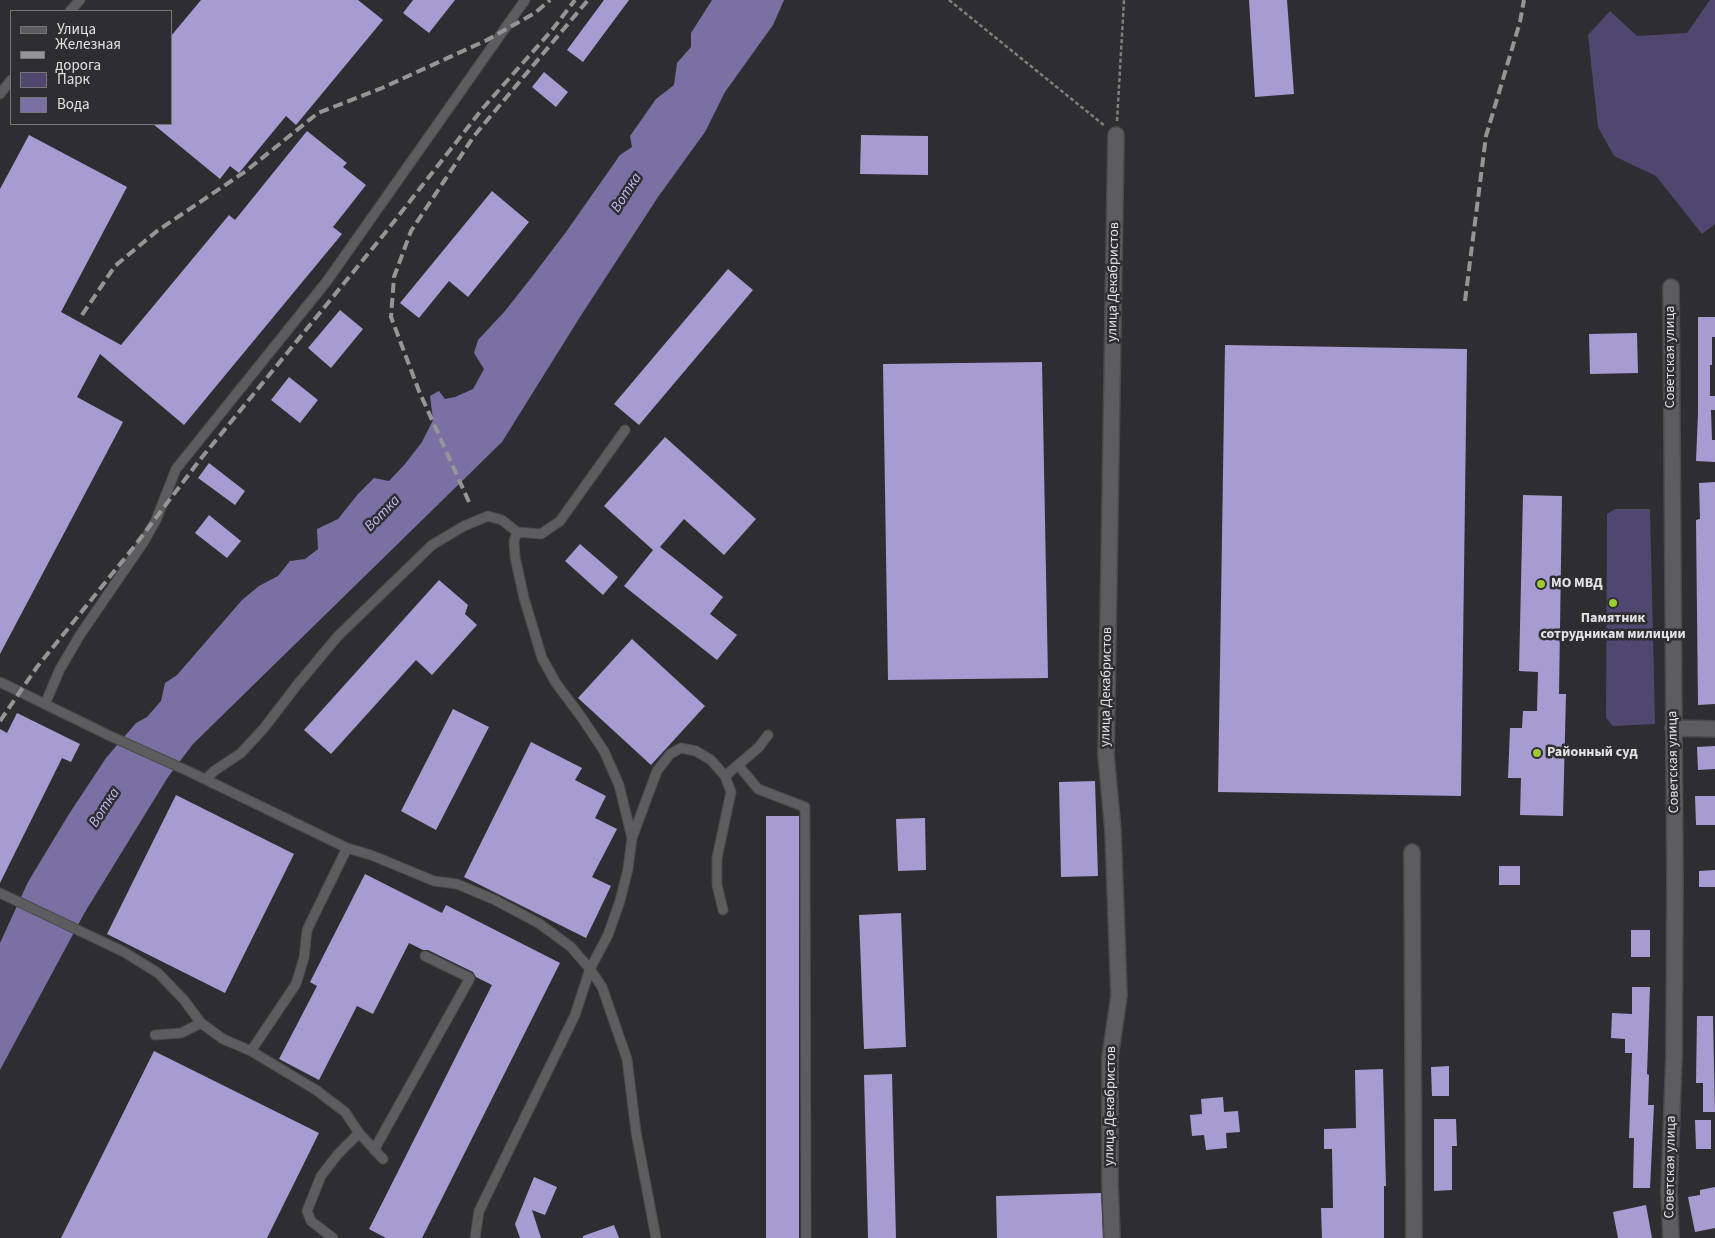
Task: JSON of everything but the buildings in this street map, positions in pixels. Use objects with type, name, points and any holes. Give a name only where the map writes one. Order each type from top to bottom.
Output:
[{"type":"street","name":"улица Декабристов","points":[[1112,1238],[1110,1057],[1119,996],[1113,831],[1106,755],[1116,135]]},
{"type":"street","name":"Советская улица","points":[[1671,287],[1673,728],[1676,879],[1670,1191],[1671,1238]]},
{"type":"street","points":[[1673,728],[1715,729]]},
{"type":"street","points":[[1412,852],[1414,1238]]},
{"type":"lane","points":[[71,10],[80,0]]},
{"type":"lane","points":[[45,704],[60,669],[80,635],[156,520],[176,469],[328,281],[525,0]]},
{"type":"lane","points":[[0,94],[10,81]]},
{"type":"lane","points":[[206,779],[247,747],[338,636],[432,545],[464,526],[488,516],[502,520],[517,532],[541,534],[560,521],[626,430]]},
{"type":"lane","points":[[517,532],[514,541],[515,557],[524,598],[542,658],[556,683],[604,751],[619,785],[632,838]]},
{"type":"lane","points":[[0,682],[347,848],[371,855],[434,881],[457,884],[495,900],[540,924],[571,947],[602,987],[627,1059],[636,1132],[656,1238]]},
{"type":"lane","points":[[725,776],[759,747],[768,735]]},
{"type":"lane","points":[[475,1238],[479,1210],[575,1014],[590,970],[608,935],[620,901],[628,869],[632,838],[657,771],[670,754],[681,748],[696,751],[711,760],[725,776],[730,792],[717,858],[717,885],[723,910]]},
{"type":"lane","points":[[739,766],[758,789],[805,807],[806,1238]]},
{"type":"lane","points":[[251,1051],[296,984],[304,958],[308,930],[347,848]]},
{"type":"lane","points":[[0,893],[124,952],[158,972],[184,1000],[201,1023],[223,1039],[251,1051],[316,1090],[345,1112],[359,1133],[383,1159]]},
{"type":"lane","points":[[374,1150],[470,978],[425,956]]},
{"type":"lane","points":[[155,1035],[181,1033],[201,1023]]},
{"type":"lane","points":[[333,1238],[311,1221],[307,1211],[321,1176],[338,1154],[359,1133]]},
{"type":"path","points":[[949,0],[1116,135]]},
{"type":"path","points":[[1116,135],[1124,0]]},
{"type":"green space","points":[[1710,0],[1715,0],[1715,224],[1702,234],[1656,176],[1614,156],[1598,127],[1588,35],[1610,11],[1637,36],[1687,33]]},
{"type":"green space","points":[[1615,509],[1650,509],[1655,724],[1613,726],[1606,718],[1607,514]]},
{"type":"water","name":"Вотка","points":[[712,0],[784,0],[773,25],[725,92],[705,132],[658,197],[502,442],[193,744],[168,777],[85,912],[0,1070],[0,943],[28,882],[69,814],[106,758],[136,723],[147,717],[161,701],[165,683],[177,675],[242,600],[259,586],[278,576],[290,561],[305,559],[318,549],[317,529],[338,519],[374,478],[389,481],[405,464],[422,442],[433,420],[430,396],[439,391],[445,399],[473,389],[484,369],[474,353],[478,340],[505,311],[531,278],[620,155],[632,147],[630,136],[656,99],[674,85],[677,63],[691,47],[691,33]]},
{"type":"railway","points":[[82,315],[115,266],[157,231],[246,171],[318,113],[382,88],[487,40],[535,13],[550,0]]},
{"type":"railway","points":[[0,721],[37,667],[133,548],[199,461],[385,233],[483,108],[552,30],[575,0]]},
{"type":"railway","points":[[469,502],[419,391],[391,317],[394,277],[411,231],[474,136],[588,0]]},
{"type":"railway","points":[[1465,301],[1486,136],[1520,22],[1524,0]]},
{"type":"place","name":"МО МВД","points":[[1541,584]]},
{"type":"place","name":"Памятник сотрудникам милиции","points":[[1613,603]]},
{"type":"place","name":"Районный суд","points":[[1537,753]]}]
